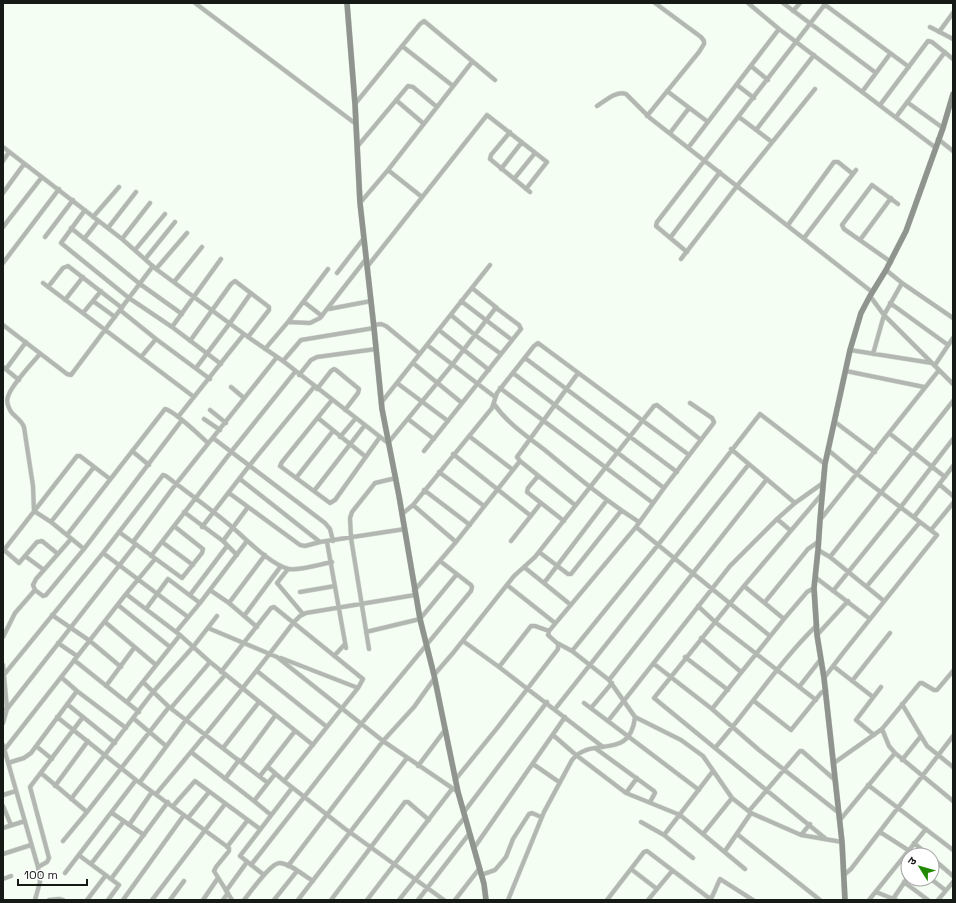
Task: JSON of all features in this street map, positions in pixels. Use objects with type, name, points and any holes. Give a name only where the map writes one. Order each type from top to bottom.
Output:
[{"type":"street","points":[[195,3],[356,124]]},
{"type":"street","points":[[200,7],[203,3]]},
{"type":"street","points":[[347,3],[355,104],[360,203],[381,403],[396,478],[420,619],[434,677],[455,780],[474,848],[486,900]]},
{"type":"street","points":[[647,116],[704,44],[701,37],[655,3]]},
{"type":"street","points":[[748,3],[779,29],[936,148]]},
{"type":"street","points":[[783,3],[876,73]]},
{"type":"street","points":[[793,11],[800,3]]},
{"type":"street","points":[[687,252],[656,226],[656,224],[825,4],[909,67]]},
{"type":"street","points":[[938,32],[953,13]]},
{"type":"street","points":[[355,104],[424,21],[495,80]]},
{"type":"street","points":[[930,27],[953,39]]},
{"type":"street","points":[[688,148],[779,29]]},
{"type":"street","points":[[880,105],[928,41],[932,42],[953,59]]},
{"type":"street","points":[[402,46],[453,86]]},
{"type":"street","points":[[896,118],[944,52]]},
{"type":"street","points":[[862,92],[890,54]]},
{"type":"street","points":[[756,130],[814,55]]},
{"type":"street","points":[[360,203],[388,170],[472,62]]},
{"type":"street","points":[[751,66],[768,80]]},
{"type":"street","points":[[736,85],[754,98]]},
{"type":"street","points":[[357,148],[406,87],[410,86],[437,107]]},
{"type":"street","points":[[681,259],[737,186],[816,89]]},
{"type":"street","points":[[667,91],[708,122]]},
{"type":"street","points":[[597,106],[618,93],[624,93],[629,96],[647,116],[788,225],[871,294],[884,315],[953,384]]},
{"type":"street","points":[[845,900],[840,817],[826,690],[817,635],[814,588],[825,464],[850,350],[861,313],[891,262],[906,231],[943,128],[953,94]]},
{"type":"street","points":[[396,100],[424,124]]},
{"type":"street","points":[[907,102],[943,128]]},
{"type":"street","points":[[670,134],[689,108]]},
{"type":"street","points":[[367,267],[485,117],[489,116],[547,162],[526,189]]},
{"type":"street","points":[[739,117],[772,142]]},
{"type":"street","points":[[510,132],[490,157],[491,161],[530,192]]},
{"type":"street","points":[[938,139],[953,151]]},
{"type":"street","points":[[501,169],[522,142]]},
{"type":"street","points":[[3,147],[146,258],[154,267],[248,337],[283,361],[295,372],[388,443]]},
{"type":"street","points":[[3,161],[9,152]]},
{"type":"street","points":[[514,179],[535,152]]},
{"type":"street","points":[[788,225],[834,162],[838,162],[852,174]]},
{"type":"street","points":[[3,193],[24,164]]},
{"type":"street","points":[[388,170],[422,197]]},
{"type":"street","points":[[804,238],[856,170]]},
{"type":"street","points":[[670,238],[720,172]]},
{"type":"street","points":[[3,227],[42,177]]},
{"type":"street","points":[[891,262],[843,227],[844,221],[872,185],[898,204]]},
{"type":"street","points":[[93,217],[118,188]]},
{"type":"street","points":[[3,263],[59,189]]},
{"type":"street","points":[[108,228],[136,192]]},
{"type":"street","points":[[860,240],[891,198]]},
{"type":"street","points":[[45,237],[73,200]]},
{"type":"street","points":[[122,239],[150,203]]},
{"type":"street","points":[[85,210],[61,243],[129,298],[172,327],[221,364]]},
{"type":"street","points":[[135,250],[165,214]]},
{"type":"street","points":[[84,239],[98,221]]},
{"type":"street","points":[[146,258],[175,222]]},
{"type":"street","points":[[71,228],[140,284],[182,314]]},
{"type":"street","points":[[3,325],[67,374],[71,375],[140,284],[154,267],[187,233]]},
{"type":"street","points":[[337,273],[364,238]]},
{"type":"street","points":[[174,282],[202,247]]},
{"type":"street","points":[[172,327],[221,259]]},
{"type":"street","points":[[288,322],[310,323],[316,321],[328,309],[366,259]]},
{"type":"street","points":[[381,403],[490,265]]},
{"type":"street","points":[[48,287],[66,266],[71,268],[101,291],[156,339],[210,379]]},
{"type":"street","points":[[265,349],[304,302],[328,269]]},
{"type":"street","points":[[886,270],[902,283],[953,318]]},
{"type":"street","points":[[65,300],[83,277]]},
{"type":"street","points":[[190,341],[233,282],[237,282],[269,308],[248,337]]},
{"type":"street","points":[[43,283],[194,397]]},
{"type":"street","points":[[873,354],[884,315],[902,283]]},
{"type":"street","points":[[424,452],[520,329],[520,326],[472,288]]},
{"type":"street","points":[[83,313],[101,291]]},
{"type":"street","points":[[196,368],[251,293]]},
{"type":"street","points":[[94,301],[115,317]]},
{"type":"street","points":[[328,309],[371,301]]},
{"type":"street","points":[[461,301],[512,340]]},
{"type":"street","points":[[304,302],[322,316]]},
{"type":"street","points":[[890,303],[948,345]]},
{"type":"street","points":[[388,443],[497,308]]},
{"type":"street","points":[[451,315],[501,354]]},
{"type":"street","points":[[283,361],[301,340],[381,324],[386,326],[420,354]]},
{"type":"street","points":[[439,330],[489,370]]},
{"type":"street","points":[[178,417],[210,379],[244,334]]},
{"type":"street","points":[[934,364],[953,338]]},
{"type":"street","points":[[141,357],[156,339]]},
{"type":"street","points":[[19,380],[4,368],[26,342]]},
{"type":"street","points":[[402,514],[413,505],[469,436],[494,404],[495,397],[500,388],[534,346],[538,344],[690,455]]},
{"type":"street","points":[[427,345],[495,397]]},
{"type":"street","points":[[299,375],[311,360],[317,357],[376,348]]},
{"type":"street","points":[[850,350],[934,364]]},
{"type":"street","points":[[34,511],[33,486],[24,427],[11,412],[7,404],[8,394],[40,354]]},
{"type":"street","points":[[5,709],[71,627],[119,564],[176,484],[277,357]]},
{"type":"street","points":[[524,358],[677,472]]},
{"type":"street","points":[[412,363],[462,403]]},
{"type":"street","points":[[202,527],[240,480],[249,466],[334,369],[359,388],[358,393],[345,410]]},
{"type":"street","points":[[820,520],[939,370]]},
{"type":"street","points":[[846,371],[924,387]]},
{"type":"street","points":[[35,900],[40,882],[38,867],[4,747],[105,622],[138,579],[184,512],[295,372]]},
{"type":"street","points":[[513,373],[664,488]]},
{"type":"street","points":[[576,505],[517,459],[518,454],[578,373]]},
{"type":"street","points":[[397,383],[448,421]]},
{"type":"street","points":[[231,387],[244,398]]},
{"type":"street","points":[[500,388],[543,422],[653,503]]},
{"type":"street","points":[[332,400],[280,464],[280,466],[327,502],[332,502],[380,437]]},
{"type":"street","points":[[830,557],[953,401]]},
{"type":"street","points":[[690,403],[712,418],[714,422],[636,527],[555,623],[549,631],[549,636],[590,664],[610,681],[635,717],[681,740],[703,756],[732,798],[750,812],[802,835],[842,842]]},
{"type":"street","points":[[494,404],[502,416],[621,511],[639,522]]},
{"type":"street","points":[[288,866],[384,741],[414,707],[434,677],[507,585],[539,552],[656,405],[701,440]]},
{"type":"street","points":[[67,536],[165,409],[182,420],[208,443]]},
{"type":"street","points":[[210,410],[226,423]]},
{"type":"street","points":[[572,651],[658,545],[731,449],[760,414],[825,464]]},
{"type":"street","points":[[318,418],[366,457]]},
{"type":"street","points":[[340,436],[356,418]]},
{"type":"street","points":[[204,419],[220,430]]},
{"type":"street","points":[[408,419],[434,439]]},
{"type":"street","points":[[35,590],[44,596],[46,595],[84,549],[182,420]]},
{"type":"street","points":[[835,422],[875,452]]},
{"type":"street","points":[[314,492],[365,425]]},
{"type":"street","points":[[296,478],[333,431]]},
{"type":"street","points":[[889,433],[945,477]]},
{"type":"street","points":[[469,436],[513,470]]},
{"type":"street","points":[[213,438],[327,525],[334,541]]},
{"type":"street","points":[[833,591],[953,439]]},
{"type":"street","points":[[731,449],[795,503]]},
{"type":"street","points":[[824,678],[937,536],[828,450]]},
{"type":"street","points":[[132,451],[149,465]]},
{"type":"street","points":[[453,454],[531,516]]},
{"type":"street","points":[[58,554],[42,541],[40,541],[18,562],[4,550],[77,456],[80,456],[110,479]]},
{"type":"street","points":[[129,824],[154,793],[206,735],[297,618],[303,614],[363,604],[415,593],[520,461]]},
{"type":"street","points":[[555,709],[749,464]]},
{"type":"street","points":[[914,517],[953,466]]},
{"type":"street","points":[[51,522],[94,467]]},
{"type":"street","points":[[439,472],[484,506]]},
{"type":"street","points":[[4,676],[164,475],[214,512],[247,541],[281,566],[288,569],[332,562]]},
{"type":"street","points":[[538,476],[526,491],[564,521]]},
{"type":"street","points":[[369,649],[363,604],[351,538],[350,518],[352,512],[375,482],[396,478]]},
{"type":"street","points":[[240,480],[320,542]]},
{"type":"street","points":[[591,708],[692,574],[767,480]]},
{"type":"street","points":[[608,721],[625,702],[712,588],[738,557],[795,503],[823,483]]},
{"type":"street","points":[[939,484],[953,496]]},
{"type":"street","points":[[424,490],[470,525]]},
{"type":"street","points":[[229,493],[300,545],[305,546],[320,542],[405,529]]},
{"type":"street","points":[[822,494],[790,530],[685,657],[654,699],[827,839]]},
{"type":"street","points":[[544,583],[607,500]]},
{"type":"street","points":[[511,541],[541,503]]},
{"type":"street","points":[[931,530],[953,503]]},
{"type":"street","points":[[413,505],[456,542]]},
{"type":"street","points":[[222,541],[248,507]]},
{"type":"street","points":[[34,511],[51,522],[84,549]]},
{"type":"street","points":[[539,552],[568,574],[573,573],[621,511]]},
{"type":"street","points":[[184,512],[222,541],[237,555]]},
{"type":"street","points":[[777,519],[790,530]]},
{"type":"street","points":[[867,586],[920,522]]},
{"type":"street","points":[[119,532],[182,578],[193,565],[203,549],[174,526]]},
{"type":"street","points":[[636,527],[770,636]]},
{"type":"street","points":[[3,637],[15,613],[35,590],[34,582],[71,539]]},
{"type":"street","points":[[176,632],[247,541]]},
{"type":"street","points":[[162,542],[193,565]]},
{"type":"street","points":[[327,542],[332,562],[346,646],[334,656]]},
{"type":"street","points":[[765,602],[808,549],[818,542]]},
{"type":"street","points":[[190,595],[227,546]]},
{"type":"street","points":[[818,550],[830,557],[884,601]]},
{"type":"street","points":[[103,553],[188,617]]},
{"type":"street","points":[[229,603],[265,555]]},
{"type":"street","points":[[25,556],[44,570]]},
{"type":"street","points":[[251,865],[362,723],[472,589],[471,585],[440,561]]},
{"type":"street","points":[[244,616],[281,566]]},
{"type":"street","points":[[524,567],[571,605]]},
{"type":"street","points":[[288,569],[277,583],[303,614]]},
{"type":"street","points":[[146,609],[173,572]]},
{"type":"street","points":[[366,632],[420,619],[457,574]]},
{"type":"street","points":[[815,577],[870,619]]},
{"type":"street","points":[[168,579],[200,603]]},
{"type":"street","points":[[507,585],[555,623]]},
{"type":"street","points":[[300,592],[335,586]]},
{"type":"street","points":[[744,586],[784,618]]},
{"type":"street","points":[[712,709],[784,618],[807,592],[814,588]]},
{"type":"street","points":[[210,590],[229,603],[257,627]]},
{"type":"street","points":[[126,594],[180,635],[242,689],[313,745]]},
{"type":"street","points":[[817,635],[848,601]]},
{"type":"street","points":[[118,605],[170,647]]},
{"type":"street","points":[[698,606],[715,622],[816,700]]},
{"type":"street","points":[[66,873],[223,673],[272,607],[276,608],[363,679],[358,688],[284,781]]},
{"type":"street","points":[[52,615],[90,641],[120,667]]},
{"type":"street","points":[[71,799],[153,692],[193,647],[217,616]]},
{"type":"street","points":[[105,622],[156,665]]},
{"type":"street","points":[[715,748],[733,728],[803,638],[817,624]]},
{"type":"street","points":[[498,667],[531,626],[549,631]]},
{"type":"street","points":[[208,628],[270,653],[384,741],[418,766],[458,792]]},
{"type":"street","points":[[852,681],[890,633]]},
{"type":"street","points":[[127,702],[180,635]]},
{"type":"street","points":[[702,638],[741,672]]},
{"type":"street","points":[[463,641],[547,702],[603,747]]},
{"type":"street","points":[[455,780],[558,649],[557,642]]},
{"type":"street","points":[[58,643],[106,686],[139,712]]},
{"type":"street","points":[[106,686],[134,648]]},
{"type":"street","points":[[276,657],[358,688]]},
{"type":"street","points":[[685,657],[728,690]]},
{"type":"street","points":[[799,687],[821,659]]},
{"type":"street","points":[[63,841],[170,707],[210,662]]},
{"type":"street","points":[[654,664],[712,709],[840,817]]},
{"type":"street","points":[[3,665],[5,709],[3,722]]},
{"type":"street","points":[[833,666],[873,697]]},
{"type":"street","points":[[305,679],[310,670]]},
{"type":"street","points":[[257,671],[327,727]]},
{"type":"street","points":[[834,763],[882,729],[920,683],[937,690],[953,671]]},
{"type":"street","points":[[61,676],[77,691],[126,728]]},
{"type":"street","points":[[143,682],[186,720],[268,783]]},
{"type":"street","points":[[874,735],[856,720],[881,686]]},
{"type":"street","points":[[754,701],[791,730],[826,690]]},
{"type":"street","points":[[3,768],[8,764],[28,756],[77,691]]},
{"type":"street","points":[[222,748],[259,702]]},
{"type":"street","points":[[399,900],[465,815],[547,702]]},
{"type":"street","points":[[584,703],[699,790]]},
{"type":"street","points":[[67,704],[115,743]]},
{"type":"street","points":[[902,704],[928,746],[938,756],[953,767]]},
{"type":"street","points":[[225,779],[275,716]]},
{"type":"street","points":[[57,717],[138,781],[229,848],[229,851],[214,869],[214,872],[232,900]]},
{"type":"street","points":[[38,867],[47,862],[49,858],[30,787],[84,717]]},
{"type":"street","points":[[474,848],[565,717]]},
{"type":"street","points":[[508,900],[541,817],[559,782],[576,755],[583,751],[619,744],[632,730],[635,717]]},
{"type":"street","points":[[133,718],[166,746]]},
{"type":"street","points":[[882,729],[895,753],[953,801]]},
{"type":"street","points":[[418,766],[445,730]]},
{"type":"street","points":[[260,776],[295,731]]},
{"type":"street","points":[[553,735],[576,755],[626,793],[680,814],[745,869]]},
{"type":"street","points":[[902,760],[921,736]]},
{"type":"street","points":[[844,875],[852,869],[953,736]]},
{"type":"street","points":[[55,786],[88,741]]},
{"type":"street","points":[[36,746],[52,759]]},
{"type":"street","points":[[595,748],[655,792],[650,802]]},
{"type":"street","points":[[725,851],[750,812],[801,751],[836,780]]},
{"type":"street","points":[[191,752],[271,815]]},
{"type":"street","points":[[840,817],[895,753]]},
{"type":"street","points":[[298,900],[407,758]]},
{"type":"street","points":[[533,764],[559,782]]},
{"type":"street","points":[[268,767],[292,788],[349,832],[444,900]]},
{"type":"street","points":[[664,835],[713,771]]},
{"type":"street","points":[[41,773],[87,812]]},
{"type":"street","points":[[254,801],[276,774]]},
{"type":"street","points":[[626,793],[637,778]]},
{"type":"street","points":[[173,806],[194,781],[260,829]]},
{"type":"street","points":[[868,785],[899,807],[953,850]]},
{"type":"street","points":[[264,875],[240,856],[292,788]]},
{"type":"street","points":[[367,900],[452,789]]},
{"type":"street","points":[[3,795],[16,791]]},
{"type":"street","points":[[188,818],[209,792]]},
{"type":"street","points":[[703,834],[732,798]]},
{"type":"street","points":[[331,900],[372,848],[406,801],[429,820]]},
{"type":"street","points":[[111,880],[168,802]]},
{"type":"street","points":[[152,900],[225,804]]},
{"type":"street","points":[[3,808],[11,825]]},
{"type":"street","points":[[112,813],[144,835]]},
{"type":"street","points":[[455,900],[480,872],[495,870],[506,857],[513,839],[528,814],[532,813],[541,817]]},
{"type":"street","points":[[123,900],[184,815]]},
{"type":"street","points":[[3,828],[25,821]]},
{"type":"street","points":[[91,864],[124,821]]},
{"type":"street","points":[[227,847],[247,821]]},
{"type":"street","points":[[641,822],[664,835],[693,858]]},
{"type":"street","points":[[802,835],[810,824]]},
{"type":"street","points":[[911,847],[926,828]]},
{"type":"street","points":[[880,832],[903,847]]},
{"type":"street","points":[[418,900],[469,834]]},
{"type":"street","points":[[737,834],[820,900]]},
{"type":"street","points":[[914,843],[919,847]]},
{"type":"street","points":[[3,854],[31,845]]},
{"type":"street","points":[[607,900],[644,852],[647,851],[709,898],[712,897],[720,879],[752,900]]},
{"type":"street","points":[[80,856],[118,885],[108,900]]},
{"type":"street","points":[[869,900],[900,860]]},
{"type":"street","points":[[223,900],[247,862]]},
{"type":"street","points":[[244,900],[264,875],[280,862],[312,881]]},
{"type":"street","points":[[940,865],[953,876]]},
{"type":"street","points":[[631,870],[657,889]]},
{"type":"street","points":[[274,900],[297,871]]},
{"type":"street","points":[[648,900],[672,871]]},
{"type":"street","points":[[3,879],[11,876]]},
{"type":"street","points":[[88,900],[106,876]]},
{"type":"street","points":[[203,900],[218,878]]},
{"type":"street","points":[[170,900],[184,881]]},
{"type":"street","points":[[938,900],[953,882]]},
{"type":"street","points":[[940,886],[945,890]]},
{"type":"street","points":[[876,892],[895,899],[901,887]]},
{"type":"street","points":[[911,887],[928,900]]},
{"type":"street","points":[[49,900],[60,900]]}]
